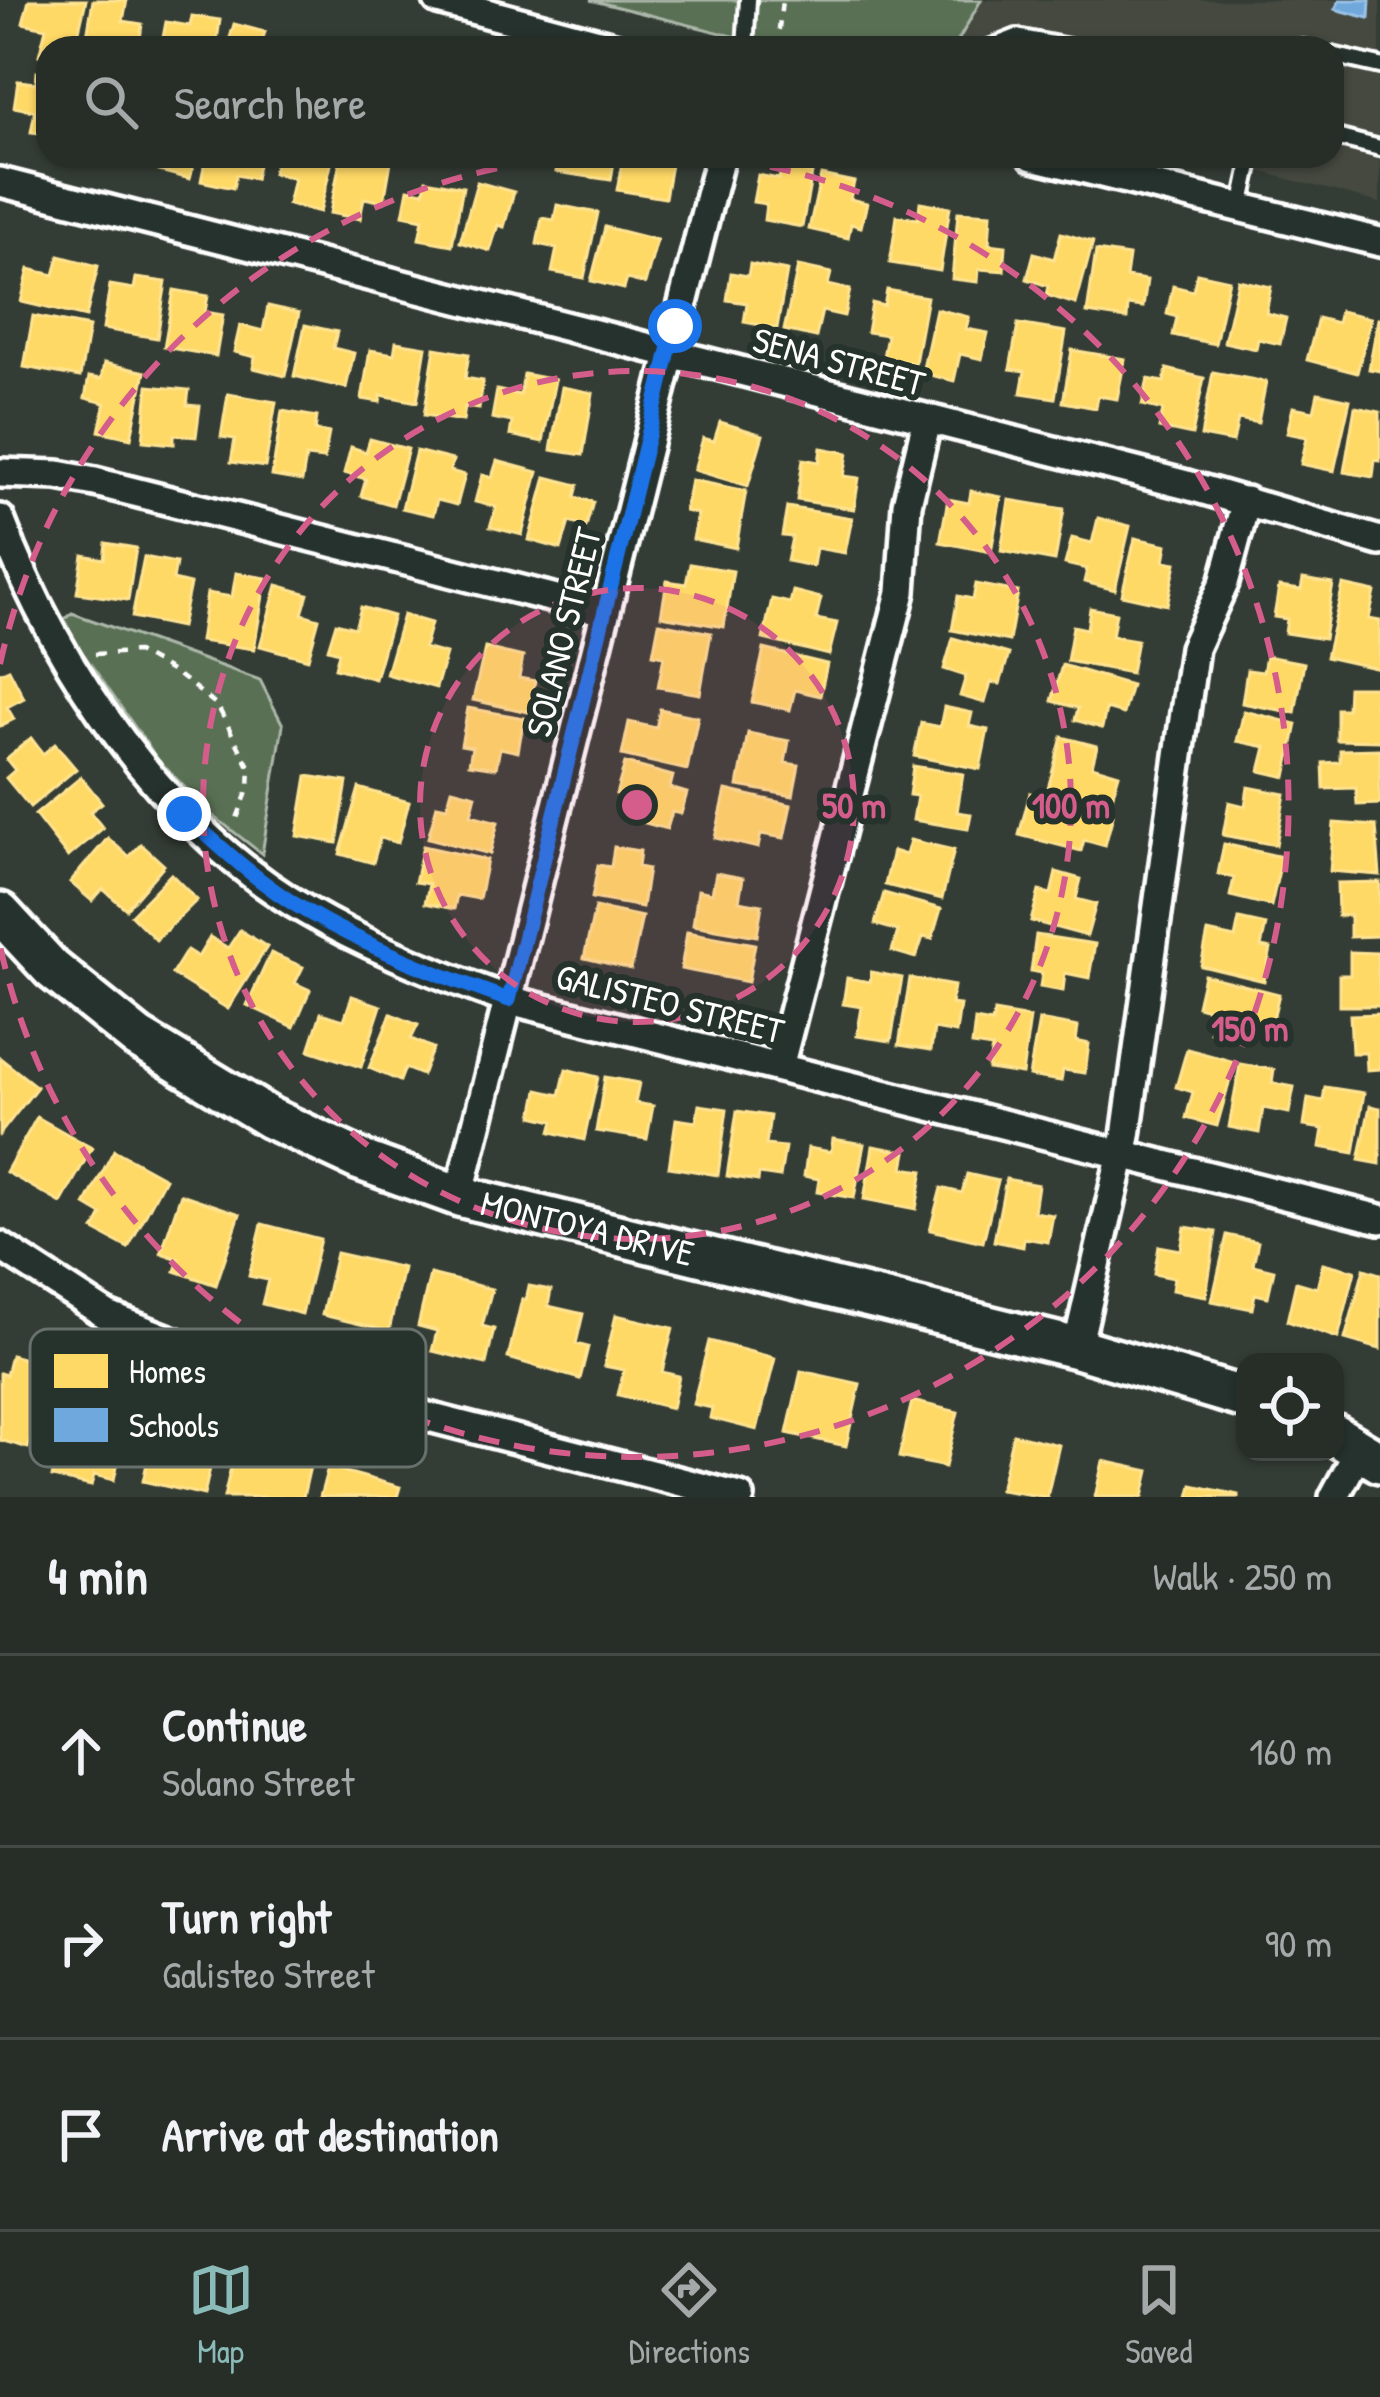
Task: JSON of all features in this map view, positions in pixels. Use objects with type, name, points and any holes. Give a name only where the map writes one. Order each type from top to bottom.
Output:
[{"type":"street","points":[[438,0],[572,36]]},
{"type":"street","name":"SOLANO STREET","points":[[459,1196],[717,168]]},
{"type":"street","points":[[1081,168],[1380,242]]},
{"type":"street","name":"SENA STREET","points":[[0,182],[1246,501],[1380,541]]},
{"type":"street","points":[[779,1067],[902,592],[908,504],[927,422]]},
{"type":"street","points":[[0,473],[95,482],[604,610]]},
{"type":"street","points":[[1077,1348],[1122,1157],[1193,648],[1224,583],[1246,501]]},
{"type":"street","name":"GALISTEO STREET","points":[[0,519],[20,574],[67,663],[124,744],[184,814],[305,910],[467,986],[509,1000],[1380,1219]]},
{"type":"street","name":"MONTOYA DRIVE","points":[[0,913],[52,969],[138,1038],[270,1118],[360,1160],[459,1196],[1077,1348],[1236,1395]]},
{"type":"street","points":[[0,1246],[108,1316],[141,1329]]},
{"type":"street","points":[[426,1416],[740,1497]]},
{"type":"street","points":[[1334,1497],[1358,1449]]},
{"type":"lane","points":[[746,36],[748,0]]},
{"type":"lane","points":[[1344,58],[1380,66]]},
{"type":"lane","points":[[1344,139],[1380,148]]},
{"type":"lane","points":[[1145,184],[1148,168]]},
{"type":"lane","points":[[1241,208],[1249,168]]},
{"type":"path","points":[[778,36],[782,0]]},
{"type":"path","points":[[91,656],[136,652],[178,675],[217,705],[250,768],[249,787],[234,826]]},
{"type":"shaded area","points":[[981,0],[1380,0],[1380,203],[1247,168],[1344,168],[1344,36],[961,36]]},
{"type":"green space","points":[[590,0],[981,0],[961,36],[733,36]]},
{"type":"green space","points":[[72,613],[260,680],[283,725],[262,854],[212,815],[158,760],[61,622]]},
{"type":"building: Homes","points":[[29,0],[86,0],[78,36],[44,36],[46,28],[23,23]]},
{"type":"building: Homes","points":[[93,0],[127,0],[123,21],[142,24],[140,36],[87,36]]},
{"type":"building: Homes","points":[[192,16],[220,20],[218,36],[163,36],[166,22],[190,26]]},
{"type":"building: Homes","points":[[234,24],[265,32],[264,36],[230,36]]},
{"type":"building: Homes","points":[[18,81],[36,83],[36,133],[31,132],[35,111],[14,107]]},
{"type":"building: Homes","points":[[160,168],[193,168],[190,179]]},
{"type":"building: Homes","points":[[204,168],[257,168],[255,179],[236,175],[233,188],[201,181]]},
{"type":"building: Homes","points":[[274,168],[330,168],[320,212],[288,204],[294,178],[273,173]]},
{"type":"building: Homes","points":[[339,168],[390,168],[384,202],[364,198],[360,219],[330,213]]},
{"type":"building: Homes","points":[[556,168],[613,168],[611,180],[556,172]]},
{"type":"building: Homes","points":[[621,168],[670,168],[665,198],[617,190]]},
{"type":"building: Homes","points":[[781,168],[812,173],[802,227],[764,220],[766,204],[753,202],[758,175],[779,179]]},
{"type":"building: Homes","points":[[821,175],[854,182],[850,199],[867,203],[861,227],[851,224],[848,238],[809,229]]},
{"type":"building: Homes","points":[[426,180],[463,187],[452,245],[419,239],[423,219],[403,215],[408,189],[424,192]]},
{"type":"building: Homes","points":[[477,182],[514,192],[504,227],[498,225],[490,251],[460,242]]},
{"type":"building: Homes","points":[[920,202],[950,207],[940,271],[890,263],[897,216],[918,219]]},
{"type":"building: Homes","points":[[557,205],[598,213],[584,278],[552,272],[557,248],[537,244],[542,218],[554,220]]},
{"type":"building: Homes","points":[[958,212],[991,214],[989,244],[1006,246],[1004,271],[979,269],[978,282],[952,279]]},
{"type":"building: Homes","points":[[605,227],[657,240],[645,284],[627,279],[624,289],[591,281]]},
{"type":"building: Homes","points":[[1061,233],[1093,242],[1076,304],[1046,295],[1048,286],[1027,279],[1034,253],[1054,259]]},
{"type":"building: Homes","points":[[1096,251],[1129,256],[1126,277],[1147,280],[1143,307],[1128,305],[1127,319],[1087,313]]},
{"type":"building: Homes","points":[[59,256],[98,266],[86,317],[21,302],[29,269],[54,275]]},
{"type":"building: Homes","points":[[750,264],[787,271],[777,328],[744,322],[747,303],[727,300],[731,273],[748,276]]},
{"type":"building: Homes","points":[[798,266],[831,273],[828,285],[850,290],[844,316],[822,311],[816,337],[784,330]]},
{"type":"building: Homes","points":[[1197,273],[1229,280],[1215,344],[1173,335],[1177,317],[1167,314],[1173,286],[1193,291]]},
{"type":"building: Homes","points":[[136,278],[166,282],[157,338],[103,329],[110,285],[134,289]]},
{"type":"building: Homes","points":[[1238,280],[1271,287],[1266,313],[1286,318],[1280,344],[1258,339],[1256,349],[1224,342]]},
{"type":"building: Homes","points":[[174,290],[208,296],[205,312],[223,315],[216,356],[164,347]]},
{"type":"building: Homes","points":[[887,290],[927,297],[915,363],[883,357],[887,335],[867,332],[872,303],[884,306]]},
{"type":"building: Homes","points":[[268,306],[299,313],[285,376],[253,368],[255,357],[234,352],[240,325],[263,331]]},
{"type":"building: Homes","points":[[936,309],[969,317],[966,329],[988,333],[982,359],[960,354],[954,381],[922,373]]},
{"type":"building: Homes","points":[[1340,311],[1371,318],[1357,373],[1307,360],[1318,318],[1337,323]]},
{"type":"building: Homes","points":[[33,316],[89,327],[80,377],[24,367]]},
{"type":"building: Homes","points":[[1380,320],[1380,371],[1369,369]]},
{"type":"building: Homes","points":[[1018,324],[1066,332],[1055,398],[1021,393],[1025,371],[1010,369]]},
{"type":"building: Homes","points":[[305,325],[337,332],[333,348],[354,353],[346,388],[294,376]]},
{"type":"building: Homes","points":[[396,342],[426,347],[417,402],[381,395],[380,402],[362,399],[370,350],[394,354]]},
{"type":"building: Homes","points":[[435,348],[469,354],[465,378],[483,381],[479,409],[465,407],[463,421],[424,415]]},
{"type":"building: Homes","points":[[1072,350],[1125,359],[1117,399],[1098,396],[1096,408],[1063,402]]},
{"type":"building: Homes","points":[[104,363],[145,372],[131,438],[99,431],[105,403],[85,398],[89,377],[101,379]]},
{"type":"building: Homes","points":[[1167,369],[1204,378],[1192,435],[1159,428],[1163,410],[1142,405],[1148,379],[1164,382]]},
{"type":"building: Homes","points":[[1213,372],[1266,382],[1258,423],[1238,419],[1233,442],[1201,436]]},
{"type":"building: Homes","points":[[524,374],[555,380],[543,442],[510,435],[512,422],[492,418],[497,390],[520,395]]},
{"type":"building: Homes","points":[[148,386],[189,390],[187,405],[200,406],[196,437],[174,435],[174,444],[143,441]]},
{"type":"building: Homes","points":[[562,387],[593,393],[583,455],[551,450]]},
{"type":"building: Homes","points":[[1318,393],[1350,400],[1334,471],[1301,464],[1307,437],[1287,433],[1293,407],[1314,411]]},
{"type":"building: Homes","points":[[228,394],[276,402],[265,467],[231,462],[235,439],[221,437]]},
{"type":"building: Homes","points":[[1355,407],[1380,412],[1380,461],[1375,460],[1373,477],[1344,472]]},
{"type":"building: Homes","points":[[282,411],[317,417],[315,430],[329,433],[324,459],[306,457],[302,481],[272,476]]},
{"type":"building: Homes","points":[[720,422],[763,435],[748,486],[694,470],[703,438],[714,441]]},
{"type":"building: Homes","points":[[370,439],[408,449],[393,505],[361,496],[366,479],[344,473],[351,447],[366,452]]},
{"type":"building: Homes","points":[[821,448],[848,453],[844,476],[859,478],[854,509],[797,500],[803,459],[819,462]]},
{"type":"building: Homes","points":[[416,451],[453,460],[450,471],[465,475],[457,505],[437,500],[433,515],[402,508]]},
{"type":"building: Homes","points":[[497,461],[538,472],[522,535],[490,527],[496,507],[475,502],[482,475],[492,477]]},
{"type":"building: Homes","points":[[546,477],[578,485],[575,497],[593,502],[586,527],[569,522],[561,549],[529,540]]},
{"type":"building: Homes","points":[[691,480],[746,491],[736,548],[693,539],[698,514],[685,511]]},
{"type":"building: Homes","points":[[971,491],[1001,497],[991,552],[940,542],[948,499],[969,503]]},
{"type":"building: Homes","points":[[1009,500],[1064,509],[1055,561],[1001,551]]},
{"type":"building: Homes","points":[[787,507],[852,518],[845,553],[816,548],[813,566],[787,561],[792,537],[782,536]]},
{"type":"building: Homes","points":[[1098,518],[1130,526],[1115,590],[1084,582],[1087,569],[1065,564],[1072,538],[1092,543]]},
{"type":"building: Homes","points":[[1135,538],[1167,545],[1164,561],[1176,563],[1167,605],[1122,595]]},
{"type":"building: Homes","points":[[106,543],[136,548],[128,600],[77,593],[83,555],[104,559]]},
{"type":"building: Homes","points":[[144,557],[176,563],[173,580],[190,584],[181,627],[132,617]]},
{"type":"building: Homes","points":[[690,564],[733,571],[724,627],[661,616],[667,581],[686,584]]},
{"type":"building: Homes","points":[[236,573],[266,578],[254,649],[200,641],[207,593],[232,597]]},
{"type":"building: Homes","points":[[1303,579],[1333,584],[1324,639],[1285,633],[1287,619],[1274,617],[1279,587],[1301,590]]},
{"type":"building: Homes","points":[[976,584],[1018,592],[1009,641],[952,630],[958,596],[973,599]]},
{"type":"building: Homes","points":[[277,585],[308,594],[302,614],[319,619],[308,659],[260,646]]},
{"type":"building: Homes","points":[[1343,585],[1375,592],[1369,619],[1380,621],[1379,669],[1326,657]]},
{"type":"building: Homes","points":[[793,591],[821,598],[816,619],[837,623],[829,655],[763,639],[772,599],[790,603]]},
{"type":"building: Homes","points":[[361,607],[393,616],[375,679],[335,668],[339,652],[328,649],[336,623],[355,628]]},
{"type":"building: Homes","points":[[1090,608],[1116,613],[1112,636],[1137,640],[1131,673],[1067,661],[1073,626],[1087,629]]},
{"type":"building: Homes","points":[[403,615],[431,623],[424,648],[446,654],[436,688],[386,674]]},
{"type":"building: Homes","points":[[659,623],[711,633],[700,694],[658,687],[664,656],[653,654]]},
{"type":"building: Homes","points":[[953,638],[1009,654],[1000,684],[991,682],[985,703],[960,696],[966,676],[944,669]]},
{"type":"building: Homes","points":[[485,648],[523,657],[519,678],[535,681],[528,712],[473,700]]},
{"type":"building: Homes","points":[[764,649],[827,664],[820,696],[795,690],[790,710],[752,702]]},
{"type":"building: Homes","points":[[1266,656],[1304,663],[1295,713],[1242,703],[1247,670],[1263,672]]},
{"type":"building: Homes","points":[[1062,665],[1131,685],[1123,714],[1106,709],[1102,728],[1075,720],[1078,708],[1052,701]]},
{"type":"building: Homes","points":[[9,669],[24,698],[7,707],[14,719],[0,726],[0,673]]},
{"type":"building: Homes","points":[[1348,687],[1375,687],[1380,741],[1337,740],[1337,709],[1347,709]]},
{"type":"building: Homes","points":[[944,707],[972,713],[969,726],[988,730],[980,769],[914,756],[921,723],[940,727]]},
{"type":"building: Homes","points":[[468,708],[524,718],[518,752],[500,748],[496,768],[469,764],[472,747],[461,745]]},
{"type":"building: Homes","points":[[660,709],[698,717],[687,770],[622,755],[629,722],[656,728]]},
{"type":"building: Homes","points":[[1244,711],[1297,724],[1286,777],[1260,771],[1266,747],[1237,741]]},
{"type":"building: Homes","points":[[748,733],[789,741],[785,763],[799,765],[793,796],[738,786]]},
{"type":"building: Homes","points":[[1062,737],[1097,746],[1092,766],[1119,774],[1110,805],[1048,788]]},
{"type":"building: Homes","points":[[31,738],[43,754],[55,744],[76,769],[30,807],[6,778],[15,770],[6,759]]},
{"type":"building: Homes","points":[[1380,749],[1380,804],[1357,805],[1356,788],[1324,789],[1323,763],[1340,762],[1340,750]]},
{"type":"building: Homes","points":[[625,763],[673,776],[670,788],[687,793],[681,814],[672,812],[667,829],[623,817],[628,797],[616,794]]},
{"type":"building: Homes","points":[[913,766],[963,774],[957,812],[971,814],[968,829],[913,820],[917,796],[909,795]]},
{"type":"building: Homes","points":[[307,776],[347,782],[337,843],[297,836]]},
{"type":"building: Homes","points":[[81,777],[102,803],[90,812],[103,828],[68,857],[35,815]]},
{"type":"building: Homes","points":[[1248,787],[1285,794],[1276,845],[1223,835],[1229,802],[1245,806]]},
{"type":"building: Homes","points":[[359,788],[409,802],[398,843],[380,838],[373,863],[340,854]]},
{"type":"building: Homes","points":[[452,789],[476,795],[471,815],[498,822],[490,854],[428,838],[437,805],[447,807]]},
{"type":"building: Homes","points":[[726,790],[791,805],[784,838],[761,834],[758,848],[715,838]]},
{"type":"building: Homes","points":[[1030,793],[1113,815],[1105,846],[1084,840],[1081,851],[1019,835]]},
{"type":"building: Homes","points":[[1334,823],[1376,826],[1380,875],[1330,871]]},
{"type":"building: Homes","points":[[108,838],[129,857],[141,844],[164,865],[126,909],[103,889],[92,901],[70,882]]},
{"type":"building: Homes","points":[[910,840],[954,850],[942,899],[885,885],[893,851],[906,855]]},
{"type":"building: Homes","points":[[1224,844],[1282,857],[1271,906],[1230,896],[1234,878],[1218,874]]},
{"type":"building: Homes","points":[[423,846],[487,860],[479,899],[457,895],[454,909],[425,903],[429,884],[415,882]]},
{"type":"building: Homes","points":[[614,847],[640,851],[638,867],[648,869],[642,907],[592,898],[598,865],[611,867]]},
{"type":"building: Homes","points":[[1056,872],[1081,879],[1076,899],[1096,904],[1087,936],[1031,921],[1039,891],[1051,894]]},
{"type":"building: Homes","points":[[716,873],[743,878],[739,901],[762,905],[757,936],[693,925],[698,890],[712,893]]},
{"type":"building: Homes","points":[[171,874],[197,900],[156,940],[131,915]]},
{"type":"building: Homes","points":[[1380,882],[1379,936],[1350,937],[1350,915],[1338,916],[1337,883]]},
{"type":"building: Homes","points":[[884,893],[941,909],[932,939],[923,937],[916,958],[892,951],[898,931],[875,924]]},
{"type":"building: Homes","points":[[595,907],[642,917],[631,969],[584,958]]},
{"type":"building: Homes","points":[[1239,919],[1266,925],[1261,947],[1271,949],[1264,981],[1201,966],[1208,932],[1235,938]]},
{"type":"building: Homes","points":[[240,930],[267,947],[228,1009],[172,974],[187,950],[198,957],[210,937],[228,948]]},
{"type":"building: Homes","points":[[687,932],[755,944],[748,982],[681,969]]},
{"type":"building: Homes","points":[[1036,935],[1095,944],[1089,978],[1065,973],[1063,991],[1040,987],[1042,973],[1031,971]]},
{"type":"building: Homes","points":[[1350,952],[1377,953],[1380,1006],[1339,1006],[1339,975],[1350,975]]},
{"type":"building: Homes","points":[[271,953],[303,967],[295,983],[310,990],[294,1027],[247,1005]]},
{"type":"building: Homes","points":[[871,972],[902,978],[891,1041],[857,1036],[862,1007],[843,1004],[847,978],[870,982]]},
{"type":"building: Homes","points":[[1204,975],[1279,994],[1269,1035],[1240,1027],[1237,1038],[1210,1032],[1216,1011],[1197,1006]]},
{"type":"building: Homes","points":[[910,978],[954,986],[951,1004],[960,1005],[956,1033],[934,1029],[931,1050],[899,1045]]},
{"type":"building: Homes","points":[[352,996],[381,1006],[361,1067],[309,1050],[321,1013],[344,1020]]},
{"type":"building: Homes","points":[[994,1012],[1030,1018],[1022,1074],[988,1069],[992,1048],[972,1045],[975,1020],[992,1023]]},
{"type":"building: Homes","points":[[391,1014],[418,1025],[411,1039],[433,1048],[422,1075],[405,1068],[400,1081],[369,1068]]},
{"type":"building: Homes","points":[[1380,1014],[1380,1069],[1367,1070],[1366,1053],[1352,1053],[1350,1015]]},
{"type":"building: Homes","points":[[1039,1020],[1078,1027],[1076,1041],[1089,1044],[1085,1073],[1063,1070],[1061,1081],[1029,1076]]},
{"type":"building: Homes","points":[[1187,1049],[1235,1062],[1217,1126],[1186,1118],[1193,1092],[1176,1087]]},
{"type":"building: Homes","points":[[0,1058],[37,1087],[0,1134]]},
{"type":"building: Homes","points":[[1240,1064],[1274,1070],[1272,1083],[1294,1087],[1289,1113],[1263,1108],[1259,1133],[1229,1127]]},
{"type":"building: Homes","points":[[566,1069],[598,1077],[584,1140],[551,1132],[554,1121],[533,1116],[538,1090],[560,1095]]},
{"type":"building: Homes","points":[[605,1077],[639,1083],[635,1103],[653,1106],[647,1139],[596,1131]]},
{"type":"building: Homes","points":[[1325,1087],[1364,1093],[1354,1153],[1320,1147],[1323,1129],[1304,1126],[1308,1098],[1323,1101]]},
{"type":"building: Homes","points":[[699,1105],[727,1109],[718,1175],[669,1167],[676,1119],[696,1122]]},
{"type":"building: Homes","points":[[1370,1106],[1380,1108],[1380,1164],[1359,1160]]},
{"type":"building: Homes","points":[[737,1111],[770,1116],[766,1145],[785,1147],[780,1177],[759,1174],[758,1181],[727,1176]]},
{"type":"building: Homes","points":[[37,1117],[92,1148],[61,1203],[6,1172]]},
{"type":"building: Homes","points":[[833,1139],[864,1144],[854,1198],[817,1192],[819,1179],[804,1176],[808,1148],[831,1152]]},
{"type":"building: Homes","points":[[873,1146],[906,1152],[903,1168],[923,1171],[916,1209],[864,1199]]},
{"type":"building: Homes","points":[[114,1150],[165,1178],[128,1248],[94,1230],[102,1215],[85,1205]]},
{"type":"building: Homes","points":[[967,1174],[998,1181],[983,1242],[930,1230],[941,1188],[962,1193]]},
{"type":"building: Homes","points":[[1006,1179],[1038,1185],[1034,1212],[1053,1215],[1048,1242],[1024,1238],[1023,1247],[994,1241]]},
{"type":"building: Homes","points":[[181,1194],[240,1214],[216,1285],[175,1271],[179,1259],[161,1253]]},
{"type":"building: Homes","points":[[262,1224],[320,1239],[302,1314],[262,1304],[268,1280],[249,1276]]},
{"type":"building: Homes","points":[[1185,1227],[1216,1232],[1206,1296],[1172,1290],[1174,1278],[1154,1274],[1159,1246],[1181,1250]]},
{"type":"building: Homes","points":[[1227,1235],[1258,1242],[1253,1265],[1274,1270],[1268,1297],[1255,1294],[1252,1309],[1212,1301]]},
{"type":"building: Homes","points":[[336,1253],[403,1268],[389,1329],[322,1315]]},
{"type":"building: Homes","points":[[1323,1263],[1355,1271],[1338,1338],[1287,1321],[1296,1282],[1317,1288]]},
{"type":"building: Homes","points":[[1364,1269],[1380,1274],[1380,1349],[1345,1339]]},
{"type":"building: Homes","points":[[430,1274],[492,1289],[482,1326],[494,1329],[486,1364],[432,1351],[437,1331],[418,1326]]},
{"type":"building: Homes","points":[[529,1286],[551,1290],[548,1306],[583,1314],[576,1344],[588,1347],[580,1379],[508,1358]]},
{"type":"building: Homes","points":[[616,1315],[673,1328],[662,1372],[679,1376],[672,1408],[618,1395],[624,1370],[604,1366]]},
{"type":"building: Homes","points":[[709,1341],[775,1358],[757,1430],[710,1418],[712,1408],[693,1404]]},
{"type":"building: Homes","points":[[11,1355],[30,1360],[28,1448],[0,1440],[0,1373],[6,1375]]},
{"type":"building: Homes","points":[[801,1371],[860,1384],[846,1446],[787,1433]]},
{"type":"building: Homes","points":[[912,1401],[958,1412],[945,1467],[899,1457]]},
{"type":"building: Homes","points":[[1013,1434],[1059,1445],[1047,1497],[1000,1490]]},
{"type":"building: Homes","points":[[1103,1461],[1149,1471],[1143,1497],[1095,1497]]},
{"type":"building: Homes","points":[[54,1467],[117,1467],[114,1480],[94,1475],[91,1486],[52,1477]]},
{"type":"building: Homes","points":[[146,1467],[210,1467],[204,1495],[143,1481]]},
{"type":"building: Homes","points":[[231,1467],[310,1467],[303,1497],[224,1497]]},
{"type":"building: Homes","points":[[328,1467],[400,1487],[397,1497],[320,1497]]},
{"type":"building: Homes","points":[[1192,1485],[1238,1495],[1238,1497],[1189,1497]]},
{"type":"building: Schools","points":[[1340,0],[1370,0],[1369,18],[1335,9]]},
{"type":"route","points":[[184,814],[305,910],[467,986],[509,1000],[675,326]]}]
